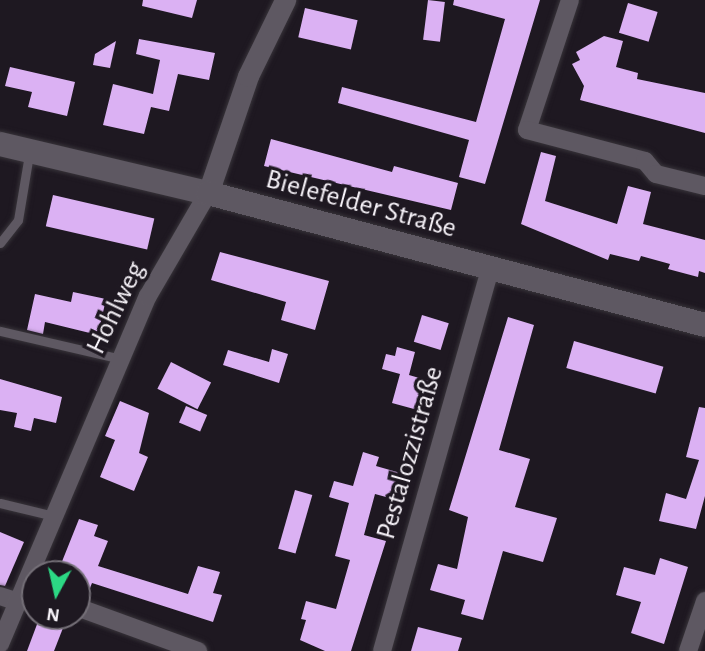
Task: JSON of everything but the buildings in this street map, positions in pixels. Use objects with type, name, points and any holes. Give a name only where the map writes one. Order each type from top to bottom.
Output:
[{"type":"main road","name":"Bielefelder Straße","points":[[0,144],[208,193],[705,325]]},
{"type":"street","name":"Hohlweg","points":[[38,560],[54,516],[148,296],[208,193],[248,76],[285,0]]},
{"type":"street","points":[[570,0],[527,130],[645,161],[656,173],[705,186]]},
{"type":"street","name":"Pestalozzistraße","points":[[382,651],[489,269]]},
{"type":"street","points":[[0,596],[21,594]]},
{"type":"street","points":[[688,651],[705,601]]},
{"type":"street","name":"Hohlweg","points":[[0,644],[21,604]]},
{"type":"street","points":[[91,612],[198,651]]},
{"type":"lane","points":[[0,243],[18,220],[29,151]]},
{"type":"lane","points":[[0,331],[121,359]]},
{"type":"lane","points":[[0,503],[54,516]]}]
